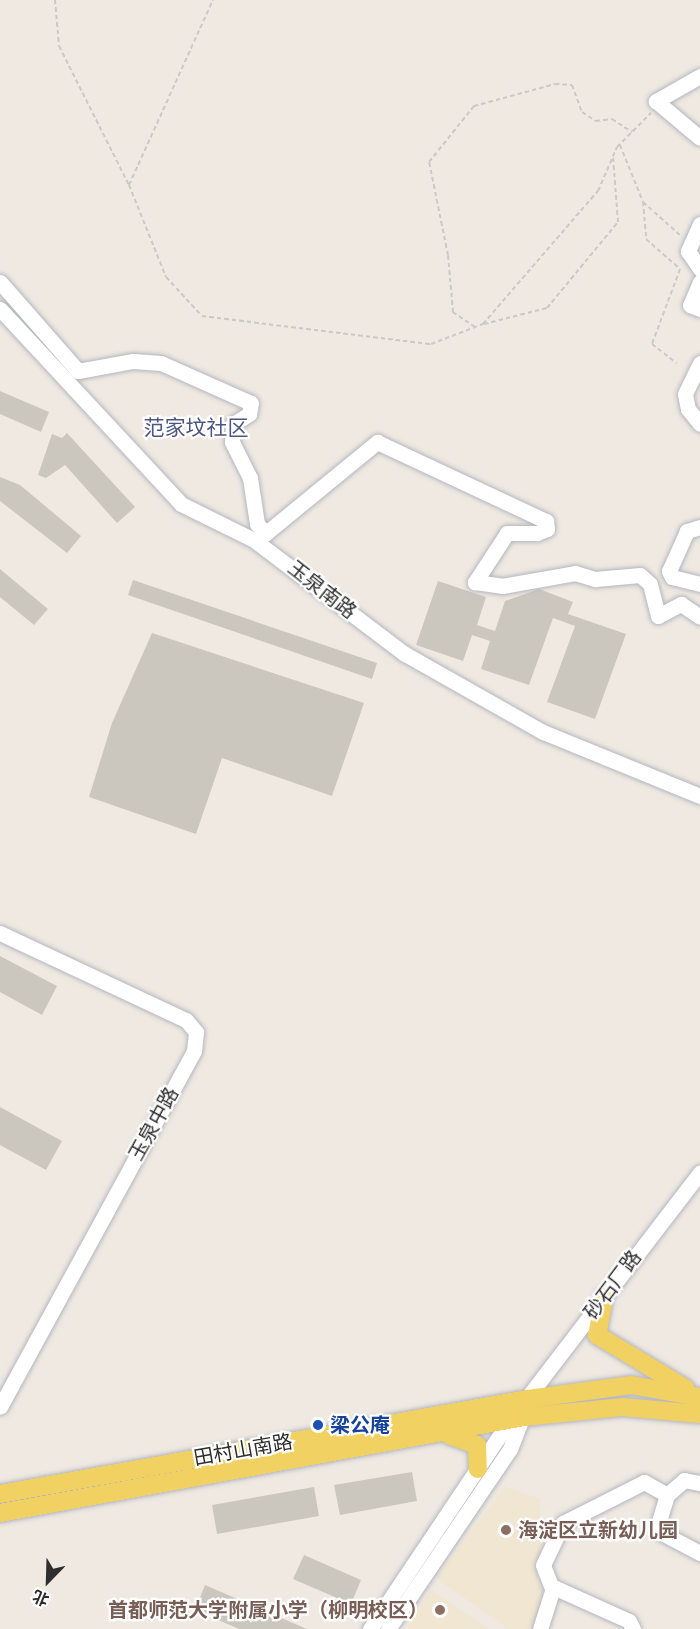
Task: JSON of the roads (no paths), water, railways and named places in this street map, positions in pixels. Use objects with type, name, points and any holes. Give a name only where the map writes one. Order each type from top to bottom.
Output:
[{"type":"main road","points":[[604,1297],[595,1322],[597,1335],[700,1396]]},
{"type":"main road","name":"田村山南路","points":[[0,1513],[441,1434],[631,1385],[700,1396]]},
{"type":"main road","name":"田村山南路","points":[[0,1494],[520,1412],[623,1407],[700,1414]]},
{"type":"main road","points":[[441,1434],[464,1437],[477,1445],[478,1469]]},
{"type":"street","points":[[700,76],[656,101],[700,138]]},
{"type":"street","points":[[700,224],[688,251],[700,269]]},
{"type":"street","points":[[0,282],[78,371],[160,363],[251,403],[249,414],[233,424],[232,442],[250,478],[258,524],[266,533],[377,442],[546,521],[547,529],[537,533],[507,533],[475,582],[502,586],[575,573],[595,579],[640,575],[650,584],[658,616],[681,604],[700,617]]},
{"type":"street","points":[[700,282],[690,305],[700,309]]},
{"type":"street","name":"玉泉南路","points":[[0,309],[181,504],[254,540],[405,654],[543,732],[700,796]]},
{"type":"street","points":[[700,363],[685,394],[688,409],[700,424]]},
{"type":"street","points":[[700,527],[687,531],[669,571],[672,577],[700,584]]},
{"type":"street","name":"玉泉中路","points":[[0,933],[186,1020],[196,1032],[194,1051],[0,1407]]},
{"type":"street","name":"砂石厂路","points":[[370,1629],[478,1469],[604,1297],[700,1172]]},
{"type":"street","name":"砂石厂路","points":[[388,1629],[510,1449],[520,1412]]},
{"type":"street","points":[[700,1483],[684,1480],[667,1495],[659,1521],[662,1533],[700,1553]]},
{"type":"street","points":[[633,1629],[629,1621],[554,1588],[543,1565],[563,1523],[644,1482],[667,1495]]},
{"type":"street","points":[[540,1629],[554,1588]]},
{"type":"place","name":"梁公庵","points":[[318,1425]]},
{"type":"place","name":"海淀区立新幼儿园","points":[[506,1530]]},
{"type":"place","name":"首都师范大学附属小学（柳明校区）","points":[[440,1610]]},
{"type":"district","name":"范家坟社区","points":[[196,428]]}]
